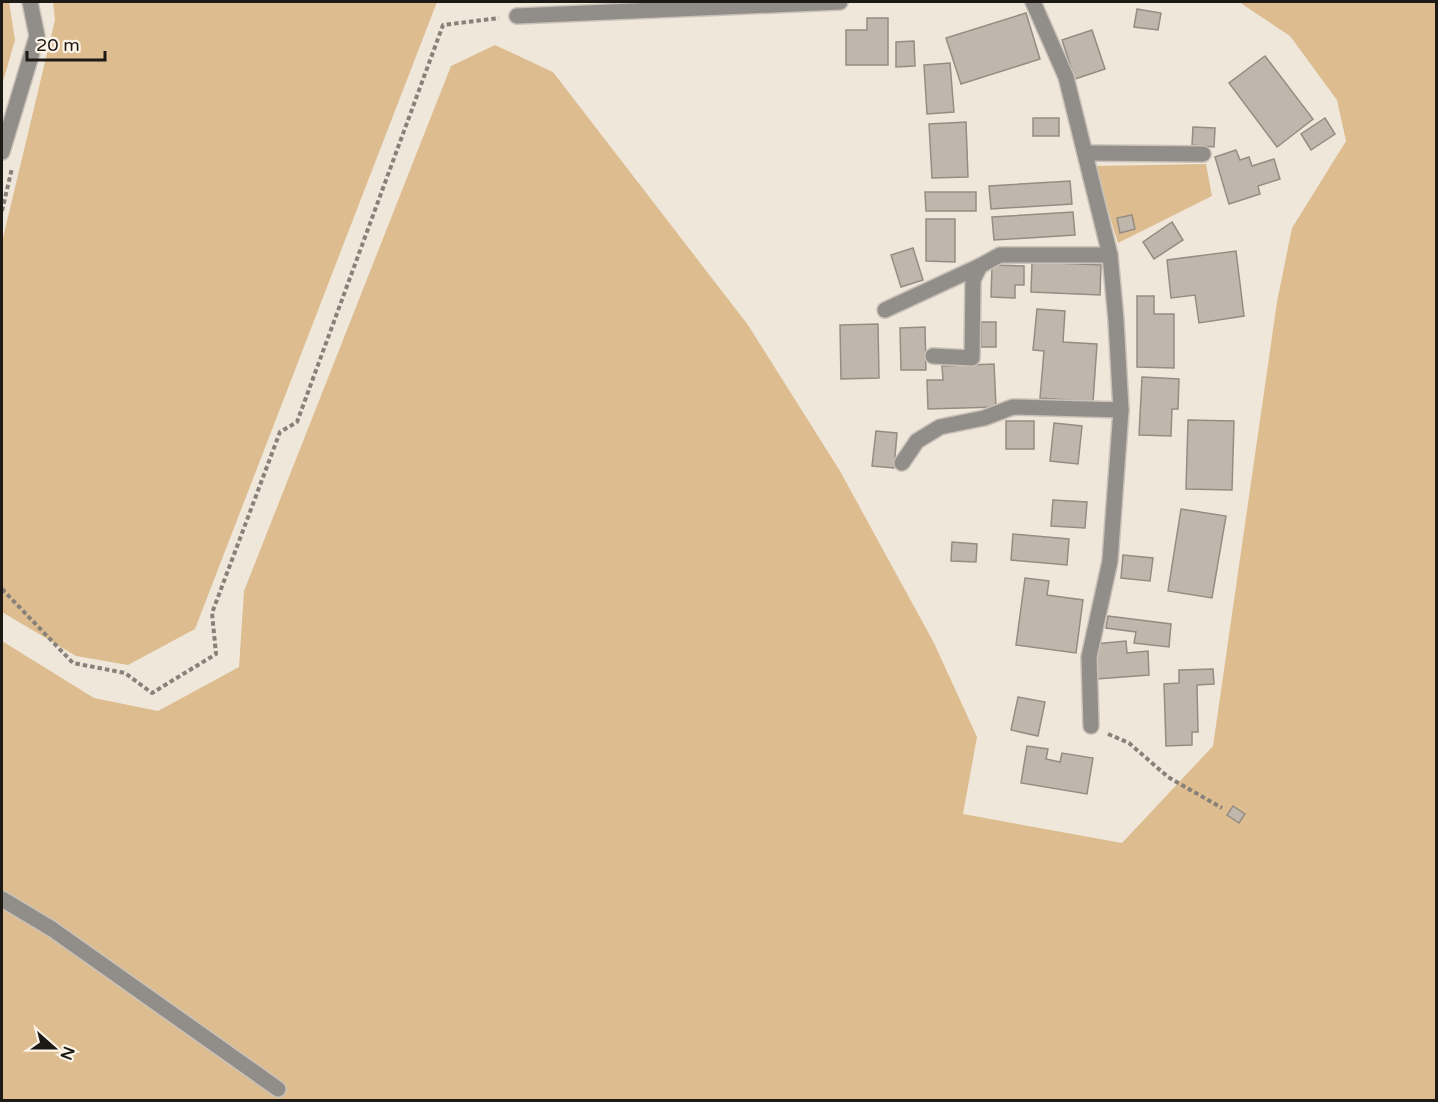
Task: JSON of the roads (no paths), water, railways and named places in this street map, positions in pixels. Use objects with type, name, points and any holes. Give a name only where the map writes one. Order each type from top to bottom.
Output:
[{"type":"street","points":[[2,152],[37,36],[30,2]]},
{"type":"street","points":[[517,16],[840,2]]},
{"type":"street","points":[[1033,2],[1066,77],[1110,255],[1116,320],[1121,410],[1110,561],[1089,657],[1091,726]]},
{"type":"street","points":[[1085,153],[1203,154]]},
{"type":"street","points":[[885,310],[1000,255],[1110,255]]},
{"type":"street","points":[[933,356],[972,358],[973,280],[980,266]]},
{"type":"street","points":[[902,463],[917,441],[940,427],[984,418],[1013,407],[1121,410]]},
{"type":"street","points":[[2,899],[52,929],[278,1089]]}]
